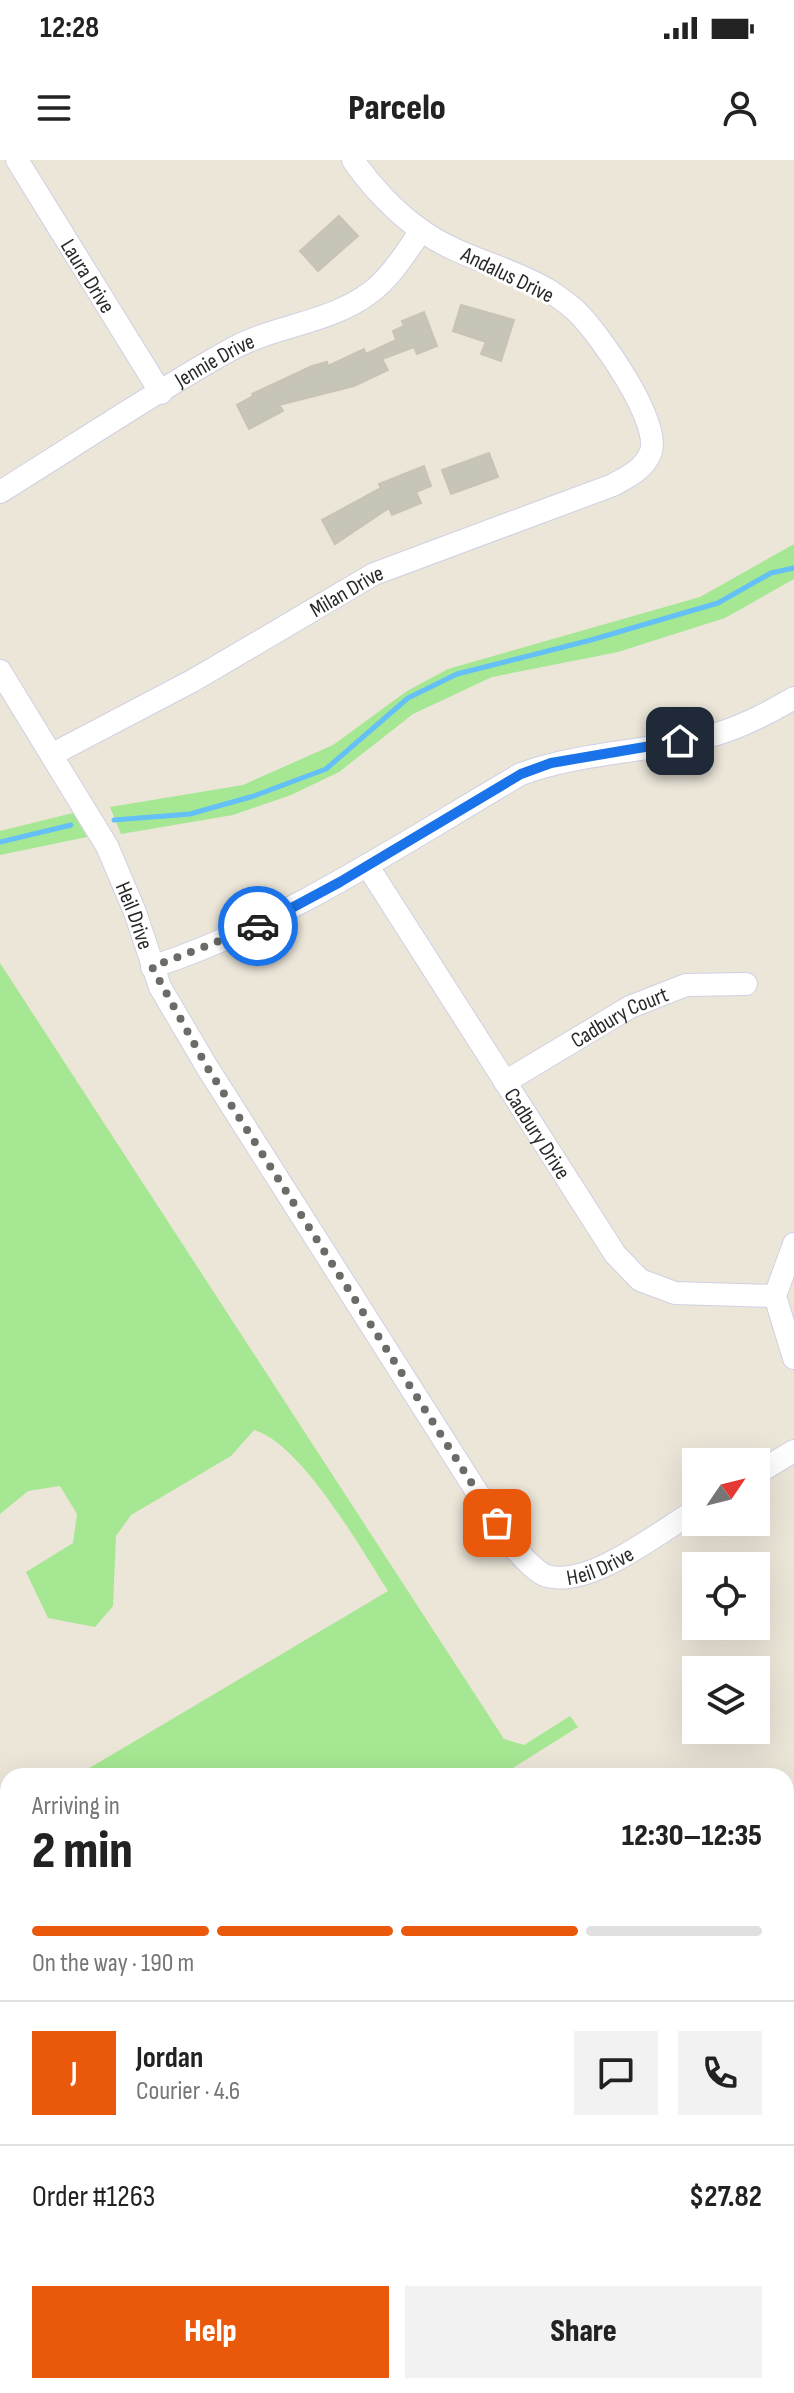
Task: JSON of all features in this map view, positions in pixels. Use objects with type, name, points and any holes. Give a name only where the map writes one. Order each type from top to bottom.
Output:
[{"type":"street","name":"Laura Drive","points":[[17,160],[161,393]]},
{"type":"street","name":"Andalus Drive","points":[[353,160],[421,231],[535,284],[577,312],[607,349],[639,404],[652,432],[651,453]]},
{"type":"street","name":"Jennie Drive","points":[[0,492],[252,339],[326,316],[371,293],[388,277],[421,231]]},
{"type":"street","name":"Milan Drive","points":[[53,754],[194,680],[374,574],[613,485],[634,473],[651,453]]},
{"type":"street","name":"Heil Drive","points":[[0,671],[107,846],[135,912],[152,967],[207,1067],[510,1544],[544,1576],[572,1579],[599,1569],[682,1519]]},
{"type":"street","points":[[152,967],[257,926],[521,774],[551,763],[710,736],[762,717],[794,698]]},
{"type":"street","name":"Cadbury Drive","points":[[367,865],[615,1254],[640,1280],[675,1293],[775,1296]]},
{"type":"street","name":"Cadbury Court","points":[[505,1082],[630,1007],[686,985],[746,984]]},
{"type":"street","points":[[794,1244],[775,1296],[794,1358]]},
{"type":"street","points":[[770,1466],[794,1451]]},
{"type":"green space","points":[[794,544],[794,579],[725,618],[618,652],[492,677],[413,714],[339,772],[291,795],[233,815],[121,834],[110,807],[243,785],[333,745],[407,691],[448,669],[700,597]]},
{"type":"green space","points":[[73,813],[87,837],[0,855],[0,831]]},
{"type":"green space","points":[[0,963],[504,1739],[524,1745],[570,1716],[578,1727],[513,1768],[89,1768],[388,1591],[310,1476],[272,1439],[254,1430],[231,1456],[131,1515],[116,1536],[113,1606],[95,1627],[48,1618],[26,1572],[73,1543],[77,1514],[60,1486],[28,1491],[0,1514]]},
{"type":"building","points":[[339,216],[358,236],[318,271],[300,251]]},
{"type":"building","points":[[461,305],[514,320],[501,361],[481,354],[486,342],[453,331]]},
{"type":"building","points":[[424,312],[437,346],[417,354],[414,347],[382,359],[388,370],[354,386],[279,405],[283,411],[249,429],[237,405],[252,394],[312,366],[327,362],[328,366],[364,349],[366,354],[396,340],[393,331],[404,326],[402,321]]},
{"type":"building","points":[[489,453],[498,477],[451,494],[442,470]]},
{"type":"building","points":[[424,466],[431,486],[416,492],[421,503],[392,515],[389,508],[335,544],[322,520],[381,488],[379,484]]},
{"type":"waterway","points":[[114,820],[190,814],[254,796],[326,769],[408,698],[457,674],[718,603],[771,573],[794,568]]},
{"type":"waterway","points":[[0,842],[71,825]]},
{"type":"way so far","points":[[258,926],[199,952],[152,967],[160,987],[207,1067],[497,1523]]},
{"type":"route","points":[[258,926],[340,882],[521,774],[551,763],[680,741]]}]
